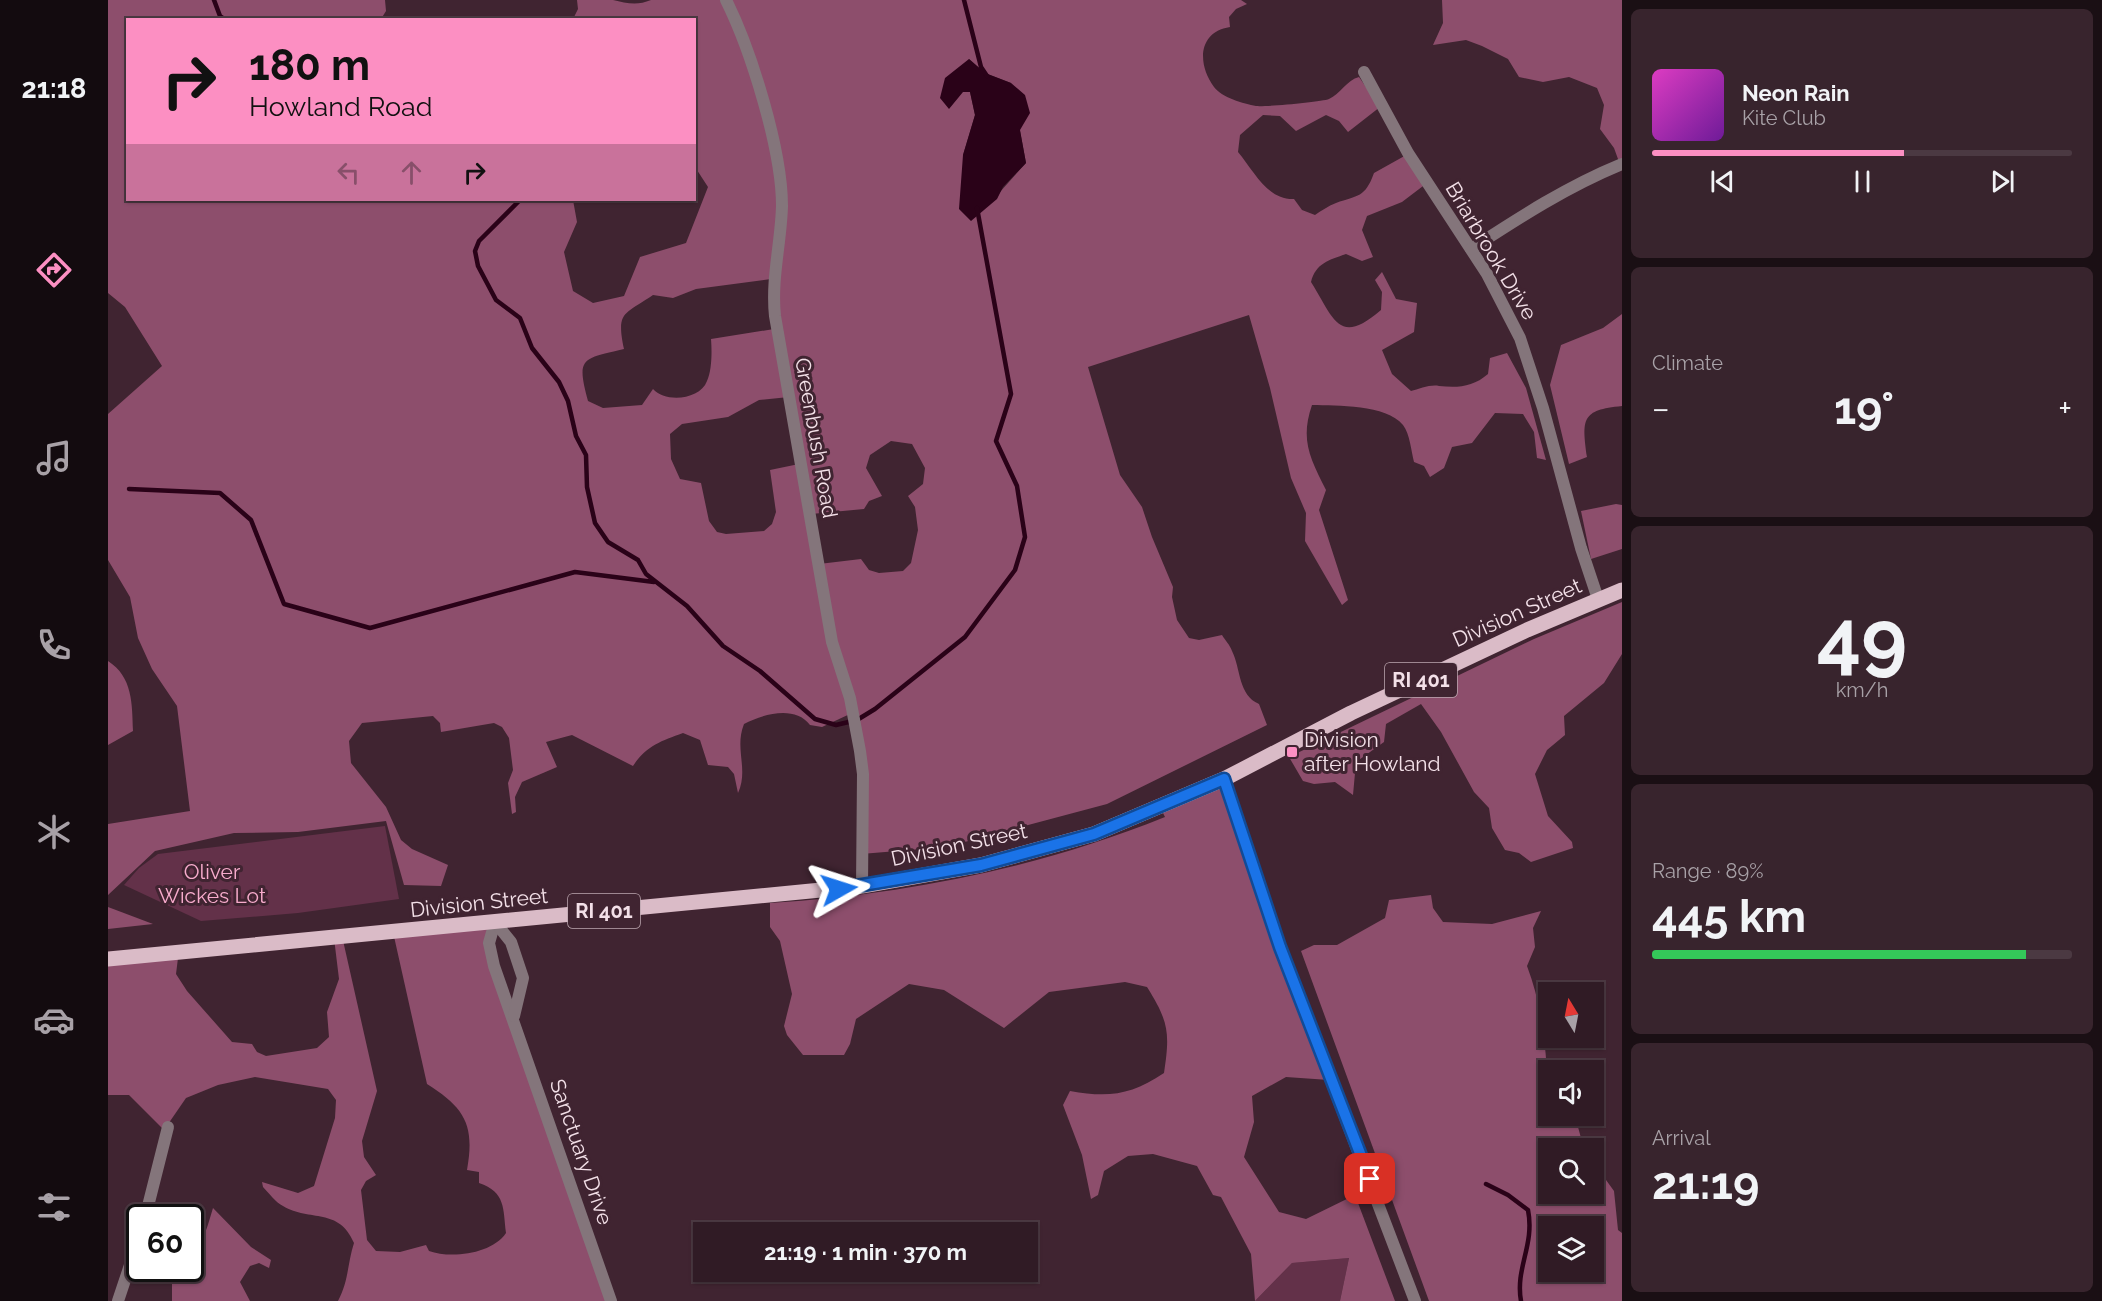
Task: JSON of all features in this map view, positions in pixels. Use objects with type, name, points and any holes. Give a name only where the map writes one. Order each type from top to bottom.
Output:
[{"type":"main road","name":"Division Street","points":[[108,959],[862,886],[981,865],[1094,834],[1224,779],[1351,713],[1622,590]]},
{"type":"street","name":"Greenbush Road","points":[[726,0],[751,63],[779,169],[782,207],[773,298],[775,316],[832,642],[857,732],[863,774],[862,886]]},
{"type":"street","name":"Briarbrook Drive","points":[[1364,72],[1408,153],[1471,249],[1520,338],[1543,408],[1575,531],[1598,599]]},
{"type":"street","points":[[1471,249],[1539,205],[1588,177],[1622,164]]},
{"type":"street","points":[[1224,779],[1280,947],[1415,1301]]},
{"type":"street","points":[[495,922],[511,942],[523,978],[514,1016]]},
{"type":"street","name":"Sanctuary Drive","points":[[495,922],[489,943],[494,966],[514,1016],[611,1301]]},
{"type":"street","points":[[149,1204],[168,1127]]},
{"type":"street","points":[[118,1301],[126,1277]]},
{"type":"green space","name":"Oliver Wickes Lot","points":[[385,826],[399,899],[298,913],[201,921],[124,885],[139,868],[158,854]]},
{"type":"green space","points":[[1349,1258],[1340,1301],[1255,1301],[1292,1263]]},
{"type":"shaded area","points":[[108,0],[385,0],[386,11],[382,18],[126,18],[126,201],[573,201],[577,222],[564,252],[573,291],[593,303],[624,296],[640,257],[686,243],[708,187],[696,169],[696,18],[574,18],[578,9],[577,0],[613,0],[636,3],[651,0],[1241,0],[1247,4],[1236,9],[1229,17],[1230,27],[1219,30],[1206,42],[1203,59],[1205,69],[1217,91],[1233,100],[1256,106],[1293,104],[1329,99],[1359,77],[1380,107],[1348,132],[1339,121],[1326,115],[1296,131],[1280,116],[1263,115],[1240,135],[1238,152],[1269,190],[1284,198],[1294,199],[1302,210],[1315,215],[1333,204],[1360,194],[1371,181],[1374,173],[1408,154],[1427,183],[1402,202],[1367,216],[1362,230],[1373,257],[1362,261],[1346,254],[1329,260],[1316,270],[1311,282],[1332,316],[1346,327],[1355,326],[1367,321],[1381,310],[1382,292],[1375,280],[1382,272],[1396,299],[1417,303],[1414,332],[1382,350],[1392,374],[1411,391],[1432,386],[1453,387],[1471,384],[1488,374],[1490,358],[1507,353],[1526,388],[1546,460],[1537,458],[1534,432],[1523,414],[1495,413],[1472,443],[1452,447],[1444,468],[1430,477],[1424,466],[1414,462],[1407,433],[1403,425],[1395,418],[1361,407],[1312,405],[1308,417],[1308,449],[1326,490],[1319,510],[1348,600],[1342,605],[1305,541],[1306,513],[1291,478],[1270,388],[1249,315],[1088,367],[1120,475],[1142,507],[1173,587],[1172,597],[1177,620],[1189,638],[1199,640],[1222,635],[1235,658],[1247,694],[1259,704],[1267,725],[1107,804],[946,847],[861,854],[861,762],[852,713],[822,727],[810,725],[804,719],[788,713],[760,717],[744,724],[740,742],[742,776],[738,793],[734,774],[728,767],[708,765],[700,740],[683,733],[649,749],[633,766],[572,735],[546,742],[557,767],[522,782],[515,797],[516,812],[512,814],[508,783],[513,770],[509,738],[502,727],[494,723],[441,732],[440,723],[433,716],[362,723],[349,741],[351,763],[386,807],[401,840],[412,849],[448,865],[441,886],[404,885],[386,821],[298,832],[234,833],[155,851],[108,895],[108,824],[190,811],[177,706],[152,669],[138,638],[130,597],[108,560],[108,414],[162,366],[125,307],[108,293]],"holes":[[[969,59],[985,73],[1011,83],[1026,163],[994,199],[972,219],[963,155],[975,115],[970,92],[963,92]],[[771,279],[774,329],[711,339],[709,377],[697,392],[690,396],[674,398],[653,389],[642,405],[603,408],[588,401],[584,387],[583,368],[591,358],[624,349],[621,327],[622,320],[629,311],[653,295],[673,298],[696,289]],[[789,397],[799,464],[770,470],[776,512],[772,524],[764,531],[726,534],[717,532],[709,521],[701,483],[680,479],[671,459],[670,434],[682,424],[728,417],[759,400]],[[891,441],[912,444],[925,468],[923,484],[908,496],[915,507],[918,530],[911,563],[903,571],[879,573],[869,570],[861,559],[819,564],[811,514],[864,509],[869,501],[882,496],[866,468],[870,455]]]},
{"type":"shaded area","points":[[1442,0],[1622,0],[1622,170],[1614,148],[1600,129],[1604,105],[1597,88],[1569,77],[1543,82],[1519,77],[1508,59],[1466,40],[1433,45],[1443,23]]},
{"type":"shaded area","points":[[969,59],[985,73],[1011,83],[1025,95],[1030,113],[1020,130],[1026,163],[1003,187],[997,199],[971,221],[959,209],[963,155],[975,115],[970,92],[963,92],[949,109],[940,98],[945,78]]},
{"type":"shaded area","points":[[1622,314],[1622,406],[1599,410],[1587,419],[1585,434],[1587,457],[1569,464],[1550,385],[1561,345],[1603,328]]},
{"type":"shaded area","points":[[1616,504],[1622,505],[1622,549],[1591,559],[1581,511]]},
{"type":"shaded area","points":[[1622,602],[1622,654],[1604,683],[1564,716],[1565,735],[1547,750],[1535,774],[1548,816],[1572,842],[1573,848],[1531,862],[1519,853],[1505,850],[1492,828],[1489,808],[1474,792],[1441,732],[1421,704],[1386,724],[1384,742],[1356,762],[1353,795],[1335,782],[1314,784],[1303,781],[1289,757],[1534,639]]},
{"type":"shaded area","points":[[108,661],[116,667],[127,683],[130,692],[133,731],[108,745]]},
{"type":"shaded area","points":[[1224,778],[1329,1080],[1286,1077],[1252,1096],[1254,1122],[1244,1157],[1279,1212],[1306,1219],[1355,1195],[1395,1301],[1340,1301],[1349,1258],[1292,1263],[1255,1301],[1251,1254],[1221,1197],[1213,1195],[1197,1166],[1153,1154],[1128,1156],[1104,1171],[1098,1195],[1091,1199],[1082,1155],[1063,1105],[1070,1091],[1096,1094],[1119,1093],[1141,1086],[1164,1073],[1167,1048],[1166,1028],[1160,1010],[1147,987],[1125,982],[1049,992],[1004,1028],[944,990],[909,984],[856,1019],[850,1044],[844,1055],[803,1055],[787,1035],[784,1026],[792,994],[780,941],[770,927],[770,903],[821,899],[922,885],[971,876],[1069,851],[1165,817],[1160,807]]},
{"type":"shaded area","points":[[1431,895],[1433,908],[1443,922],[1492,924],[1541,911],[1533,928],[1535,947],[1527,966],[1538,1002],[1538,1048],[1545,1048],[1546,1060],[1538,1060],[1538,1126],[1578,1126],[1581,1138],[1538,1138],[1538,1204],[1604,1204],[1604,1177],[1614,1191],[1618,1230],[1622,1233],[1622,1301],[1429,1301],[1301,951],[1314,945],[1337,945],[1385,918],[1389,900]]},
{"type":"shaded area","points":[[108,907],[153,924],[108,929]]},
{"type":"shaded area","points":[[485,922],[607,1301],[338,1301],[354,1243],[348,1232],[332,1220],[293,1211],[283,1206],[263,1187],[262,1182],[298,1193],[314,1186],[335,1118],[336,1100],[328,1089],[255,1077],[218,1085],[186,1098],[164,1130],[129,1095],[108,1095],[108,965],[178,958],[176,974],[187,991],[232,1042],[252,1044],[257,1052],[266,1056],[317,1048],[329,1037],[327,1012],[339,979],[334,938],[342,936],[377,1091],[362,1141],[364,1157],[376,1175],[366,1181],[361,1190],[367,1240],[376,1251],[400,1252],[426,1245],[429,1251],[448,1255],[470,1253],[491,1246],[506,1233],[502,1202],[494,1191],[479,1183],[479,1172],[467,1170],[469,1141],[464,1119],[450,1101],[427,1084],[393,932]]},
{"type":"shaded area","points":[[213,1208],[251,1247],[271,1260],[269,1268],[259,1263],[250,1266],[240,1282],[250,1301],[172,1301],[172,1282],[204,1282],[204,1235]]},
{"type":"waterway","points":[[214,0],[223,18]]},
{"type":"waterway","points":[[964,0],[981,67],[987,76]]},
{"type":"waterway","points":[[519,201],[479,241],[475,251],[478,266],[496,300],[520,318],[532,348],[559,382],[568,401],[576,436],[586,455],[587,487],[595,523],[608,542],[638,560],[646,574],[687,606],[723,646],[760,671],[815,719],[836,725],[857,720],[875,709],[965,637],[1015,570],[1025,537],[1017,486],[996,441],[1011,394],[977,208]]},
{"type":"waterway","points":[[129,489],[220,493],[251,520],[284,604],[370,628],[575,572],[654,582]]},
{"type":"waterway","points":[[1486,1184],[1508,1195],[1528,1210],[1529,1234],[1521,1278],[1521,1301]]},
{"type":"place","name":"Division after Howland","points":[[1292,752]]},
{"type":"route","points":[[839,889],[981,865],[1094,834],[1224,779],[1280,947],[1370,1179]]}]
